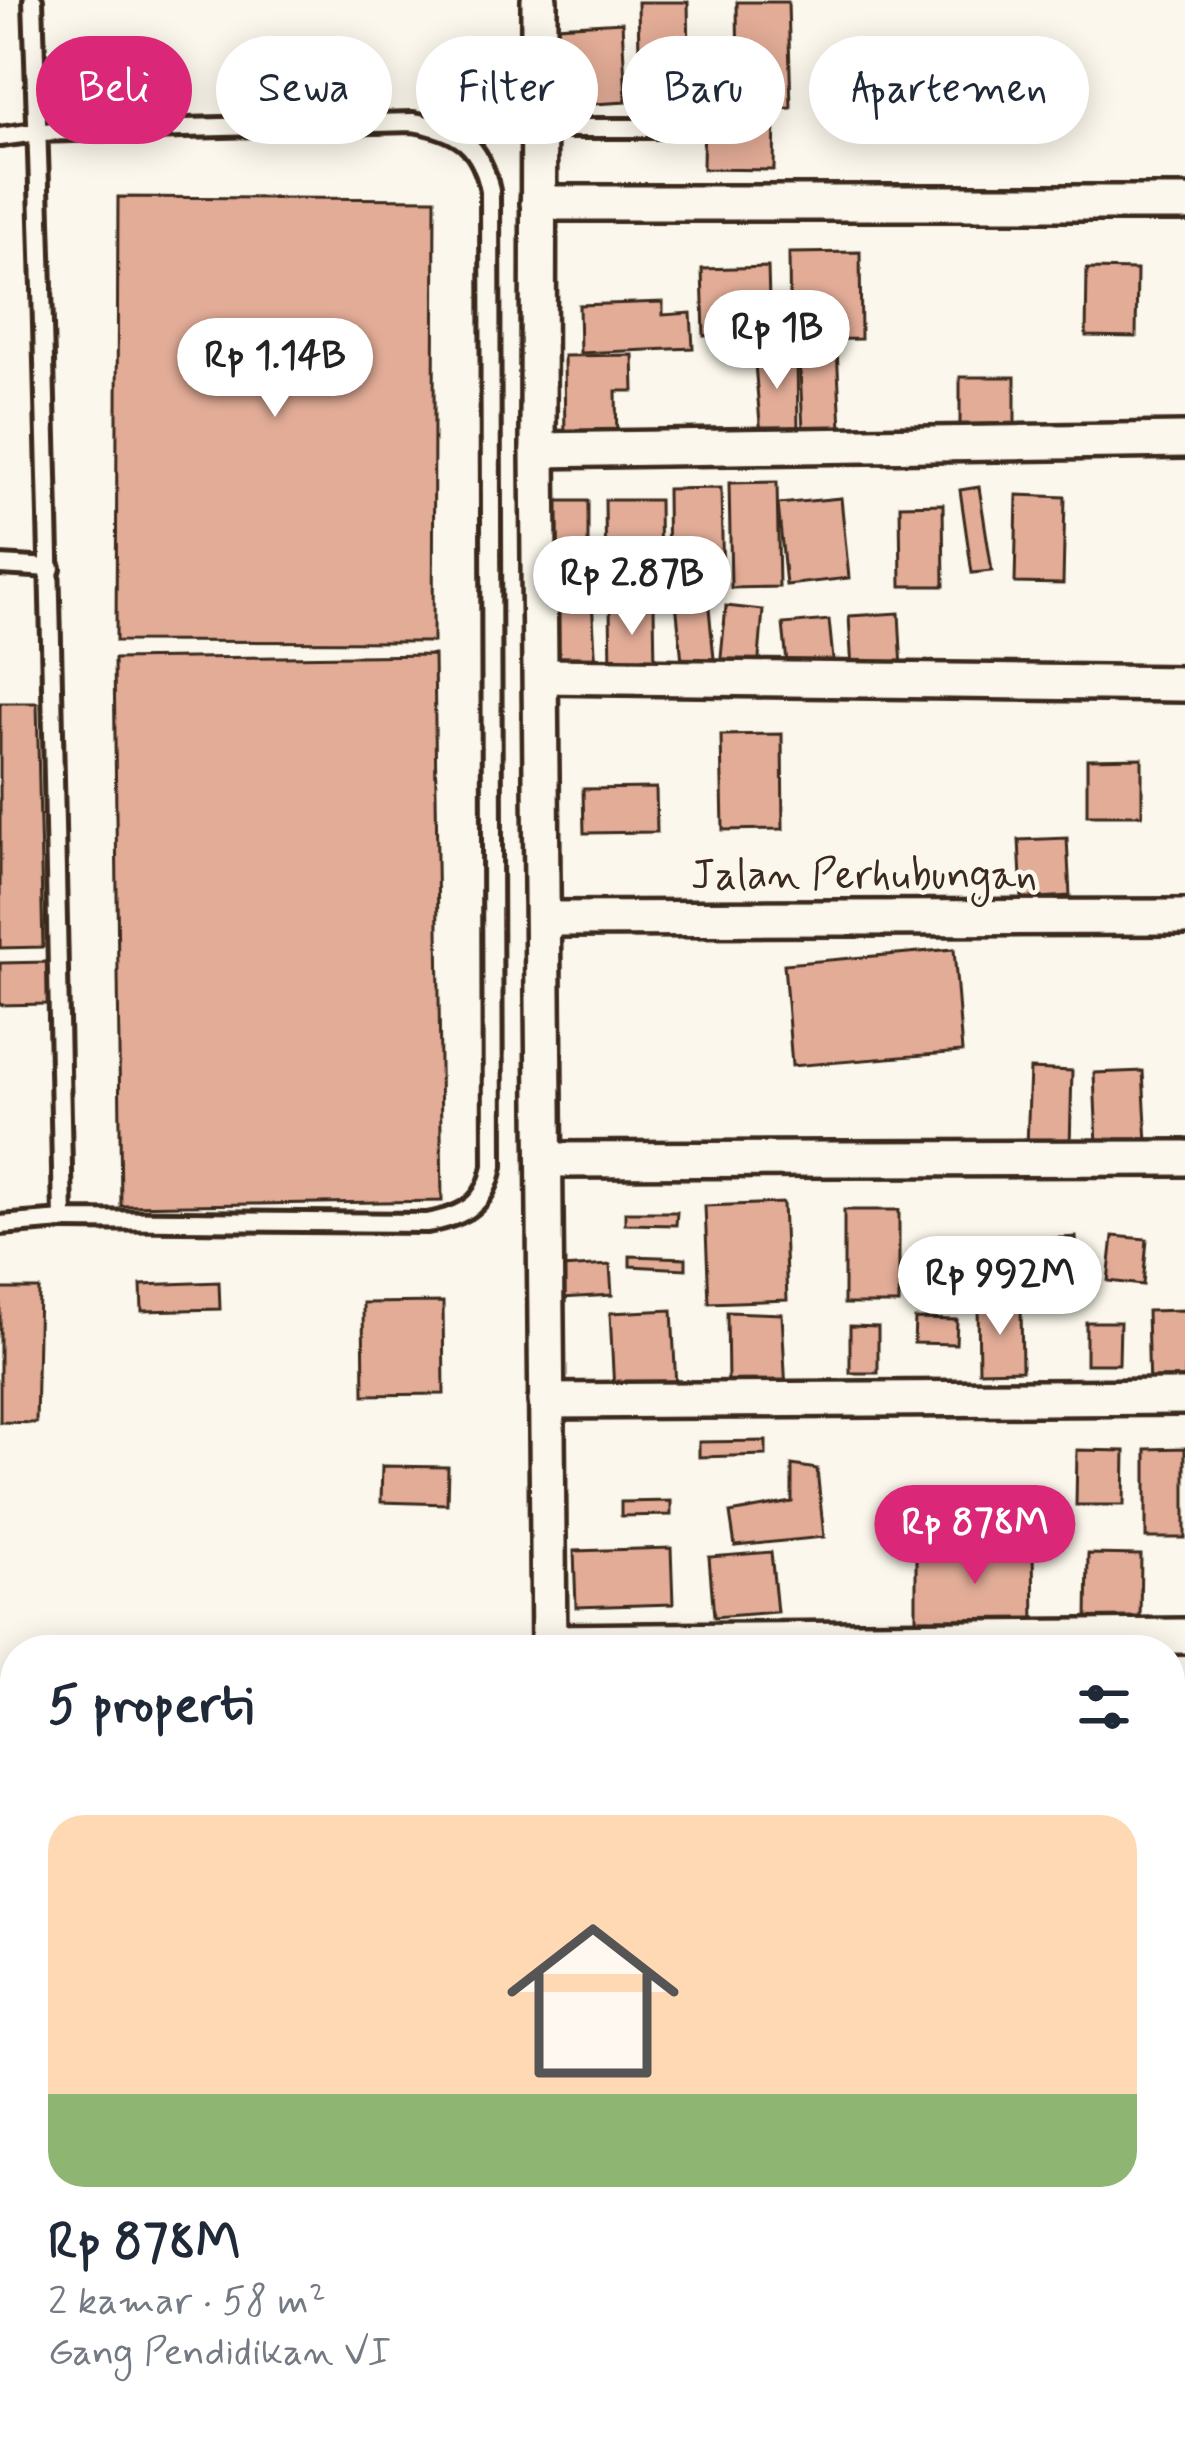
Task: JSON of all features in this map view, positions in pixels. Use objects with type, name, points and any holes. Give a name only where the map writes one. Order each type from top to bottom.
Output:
[{"type":"street","points":[[539,0],[539,36]]},
{"type":"street","points":[[539,144],[549,1635]]},
{"type":"street","points":[[538,203],[1185,203]]},
{"type":"street","points":[[538,450],[1185,440]]},
{"type":"street","points":[[541,676],[1185,683]]},
{"type":"street","name":"Jalan Perhubungan","points":[[544,919],[1185,917]]},
{"type":"street","points":[[546,1160],[1185,1158]]},
{"type":"street","points":[[546,1401],[1185,1397]]},
{"type":"lane","points":[[0,137],[36,132],[33,0]]},
{"type":"lane","points":[[0,1225],[63,1220],[428,1222],[466,1212],[489,1189],[490,191],[485,165],[470,141],[448,128],[413,122],[192,128]]},
{"type":"lane","points":[[36,144],[51,568],[63,1220]]},
{"type":"lane","points":[[0,565],[51,568]]},
{"type":"building","points":[[638,2],[688,2],[689,36],[639,36]]},
{"type":"building","points":[[737,2],[788,2],[791,108],[785,108],[785,36],[737,36]]},
{"type":"building","points":[[622,22],[622,102],[598,104],[598,36],[558,36],[557,26]]},
{"type":"building","points":[[703,144],[774,144],[774,170],[703,169]]},
{"type":"building","points":[[118,197],[435,199],[433,642],[116,641]]},
{"type":"building","points":[[860,252],[861,339],[790,340],[789,253]]},
{"type":"building","points":[[768,267],[770,334],[704,336],[702,269]]},
{"type":"building","points":[[1087,269],[1137,270],[1136,337],[1086,336]]},
{"type":"building","points":[[663,302],[663,315],[691,313],[693,348],[580,353],[579,305]]},
{"type":"building","points":[[837,349],[841,429],[803,430],[799,351]]},
{"type":"building","points":[[754,352],[797,352],[798,434],[761,435]]},
{"type":"building","points":[[633,355],[634,391],[616,391],[617,442],[565,442],[564,356]]},
{"type":"building","points":[[960,377],[1015,377],[1015,430],[960,430]]},
{"type":"building","points":[[777,482],[779,587],[731,588],[729,483]]},
{"type":"building","points":[[979,487],[992,571],[972,573],[960,490]]},
{"type":"building","points":[[721,488],[723,587],[668,588],[667,489]]},
{"type":"building","points":[[1017,495],[1065,497],[1063,584],[1015,583]]},
{"type":"building","points":[[841,498],[849,578],[786,585],[778,504]]},
{"type":"building","points":[[605,500],[659,500],[660,587],[606,588]]},
{"type":"building","points":[[546,501],[588,501],[588,550],[547,551]]},
{"type":"building","points":[[943,504],[944,586],[901,586],[900,505]]},
{"type":"building","points":[[592,599],[596,669],[560,671],[556,601]]},
{"type":"building","points":[[708,599],[715,668],[683,671],[676,602]]},
{"type":"building","points":[[726,606],[763,610],[758,670],[720,667]]},
{"type":"building","points":[[610,607],[654,607],[655,668],[611,669]]},
{"type":"building","points":[[899,613],[902,670],[852,672],[849,616]]},
{"type":"building","points":[[829,620],[834,669],[788,673],[783,624]]},
{"type":"building","points":[[434,655],[442,1201],[121,1206],[114,659]]},
{"type":"building","points":[[0,703],[37,703],[43,947],[0,948]]},
{"type":"building","points":[[782,734],[783,829],[723,830],[721,735]]},
{"type":"building","points":[[1142,758],[1142,815],[1087,815],[1087,759]]},
{"type":"building","points":[[656,788],[657,832],[584,833],[583,789]]},
{"type":"building","points":[[1067,838],[1070,896],[1022,899],[1019,840]]},
{"type":"building","points":[[954,949],[962,1052],[792,1066],[784,964]]},
{"type":"building","points":[[48,962],[48,1004],[0,1005],[0,963]]},
{"type":"building","points":[[1030,1069],[1072,1071],[1070,1147],[1027,1145]]},
{"type":"building","points":[[1143,1071],[1147,1143],[1097,1146],[1094,1073]]},
{"type":"building","points":[[783,1203],[787,1300],[709,1303],[705,1206]]},
{"type":"building","points":[[844,1210],[899,1210],[899,1304],[844,1304]]},
{"type":"building","points":[[625,1212],[677,1212],[676,1225],[625,1224]]},
{"type":"building","points":[[1113,1236],[1147,1239],[1143,1285],[1108,1281]]},
{"type":"building","points":[[1076,1237],[1079,1297],[1029,1299],[1026,1240]]},
{"type":"building","points":[[630,1256],[686,1258],[686,1269],[630,1266]]},
{"type":"building","points":[[610,1265],[612,1295],[562,1298],[561,1268]]},
{"type":"building","points":[[219,1282],[220,1309],[142,1311],[141,1285]]},
{"type":"building","points":[[0,1289],[39,1289],[36,1423],[0,1422]]},
{"type":"building","points":[[443,1302],[444,1394],[364,1395],[363,1303]]},
{"type":"building","points":[[978,1305],[1021,1305],[1022,1370],[979,1371]]},
{"type":"building","points":[[672,1310],[676,1387],[614,1391],[610,1313]]},
{"type":"building","points":[[1185,1310],[1185,1391],[1149,1392],[1147,1311]]},
{"type":"building","points":[[727,1312],[782,1314],[786,1392],[728,1383]]},
{"type":"building","points":[[915,1319],[957,1320],[956,1344],[914,1343]]},
{"type":"building","points":[[1086,1322],[1120,1322],[1119,1364],[1086,1364]]},
{"type":"building","points":[[850,1326],[878,1327],[878,1373],[850,1373]]},
{"type":"building","points":[[766,1441],[766,1455],[699,1457],[699,1442]]},
{"type":"building","points":[[1185,1448],[1185,1538],[1146,1538],[1146,1449]]},
{"type":"building","points":[[1077,1450],[1125,1451],[1124,1505],[1076,1505]]},
{"type":"building","points":[[792,1465],[817,1469],[824,1537],[735,1546],[730,1513],[792,1502]]},
{"type":"building","points":[[382,1466],[448,1467],[447,1504],[381,1502]]},
{"type":"building","points":[[671,1501],[671,1515],[621,1516],[621,1502]]},
{"type":"building","points":[[1033,1544],[1034,1628],[916,1629],[916,1545]]},
{"type":"building","points":[[671,1548],[673,1604],[576,1607],[574,1551]]},
{"type":"building","points":[[771,1552],[777,1612],[714,1617],[709,1557]]},
{"type":"building","points":[[1088,1554],[1141,1555],[1140,1621],[1087,1620]]}]
